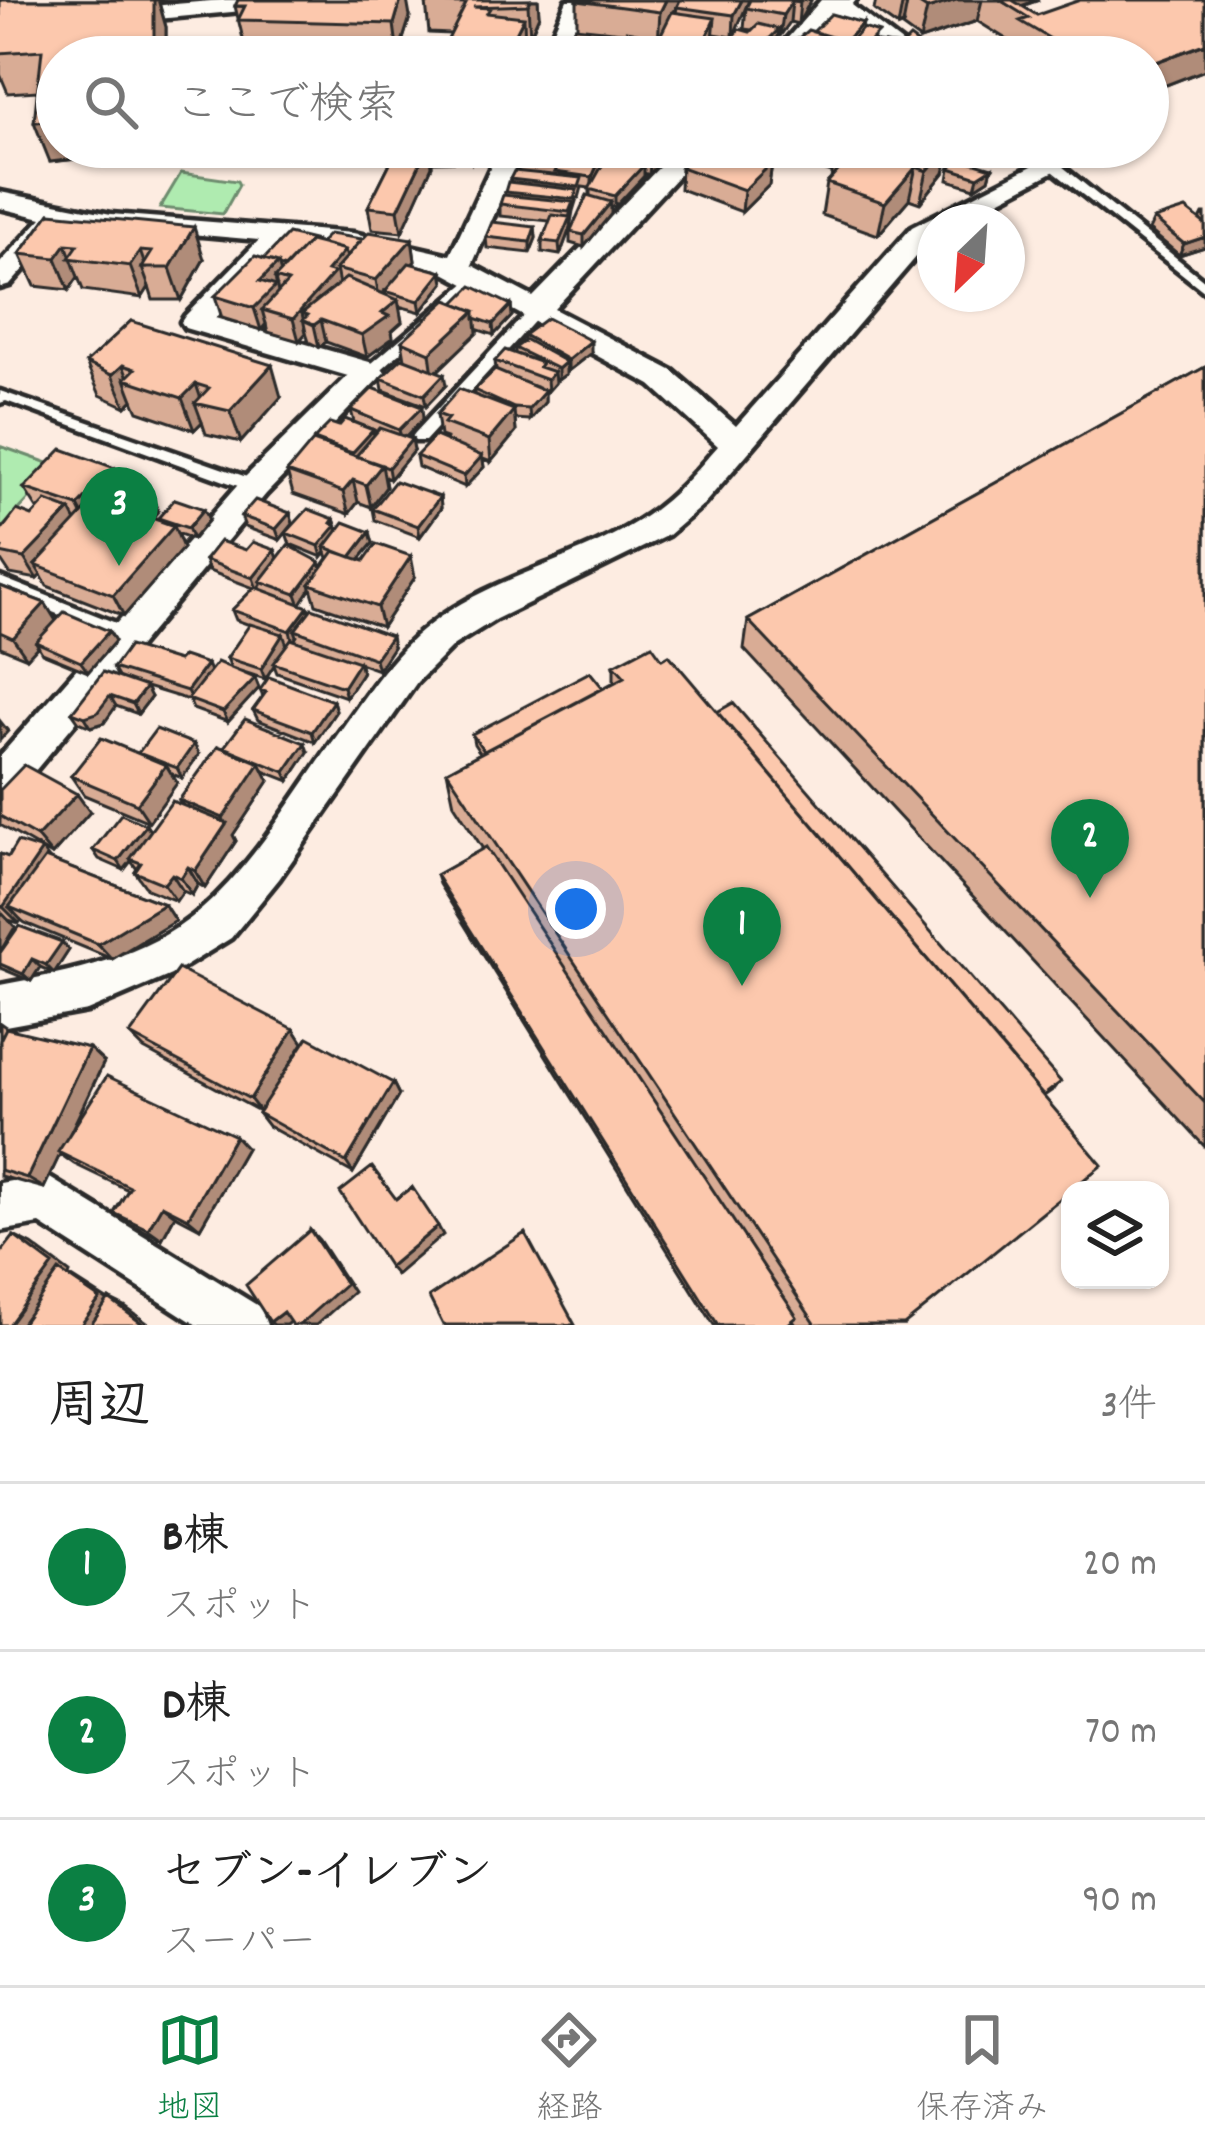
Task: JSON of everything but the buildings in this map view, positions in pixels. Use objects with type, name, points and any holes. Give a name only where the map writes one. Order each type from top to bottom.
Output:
[{"type":"street","points":[[89,19],[296,0]]},
{"type":"street","points":[[562,36],[578,0]]},
{"type":"street","points":[[803,36],[838,1],[882,36]]},
{"type":"street","points":[[466,274],[504,168]]},
{"type":"street","points":[[536,311],[673,168]]},
{"type":"street","points":[[973,204],[1047,168]]},
{"type":"street","points":[[0,200],[59,215],[280,233],[415,252],[662,378],[737,445]]},
{"type":"street","points":[[0,279],[59,215]]},
{"type":"street","points":[[0,784],[255,486],[370,372],[195,322],[280,233]]},
{"type":"street","points":[[0,1006],[87,990],[156,961],[216,924],[265,866],[404,672],[442,635],[484,609],[656,526],[693,496],[917,238]]},
{"type":"street","points":[[0,1207],[45,1199],[233,1323]]},
{"type":"lane","points":[[1057,168],[1205,288]]},
{"type":"lane","points":[[370,372],[466,274]]},
{"type":"lane","points":[[420,437],[536,311]]},
{"type":"lane","points":[[0,398],[3,395],[255,486]]},
{"type":"lane","points":[[0,584],[130,637]]},
{"type":"green space","points":[[181,173],[239,185],[223,214],[160,208]]},
{"type":"green space","points":[[0,446],[59,467],[0,530]]},
{"type":"place","name":"セブン-イレブン","points":[[119,566]]},
{"type":"place","name":"D棟","points":[[1090,898]]},
{"type":"place","name":"B棟","points":[[742,986]]}]
